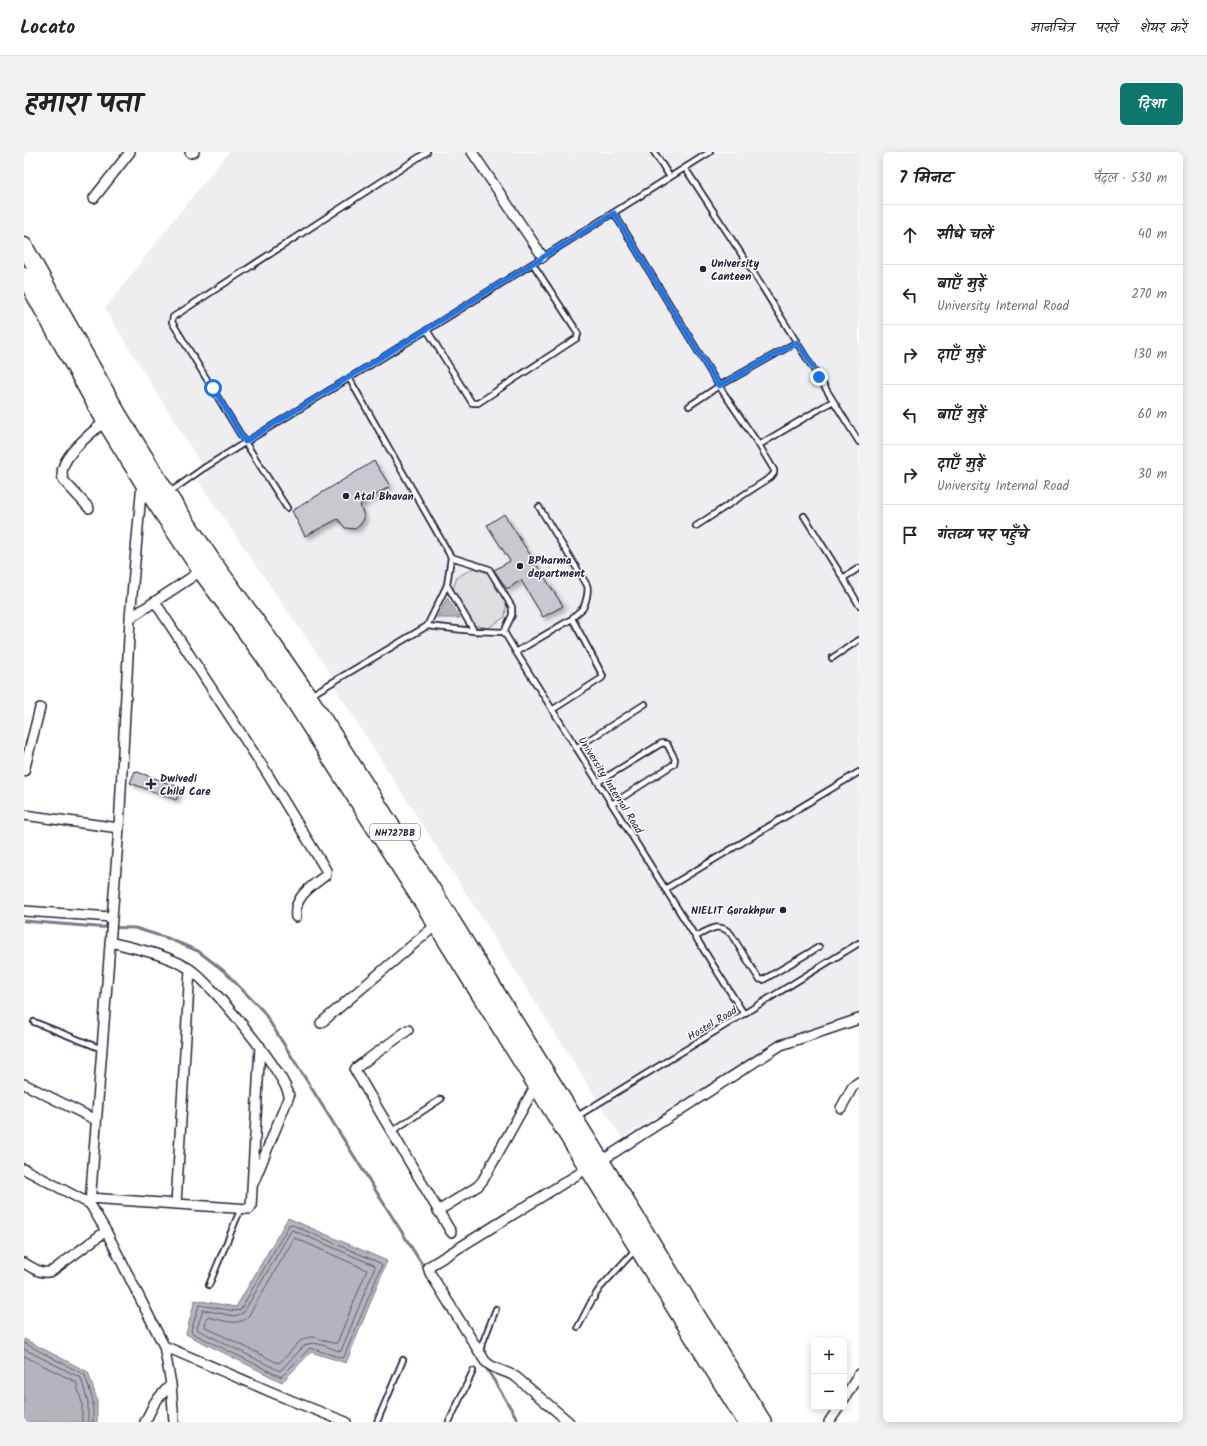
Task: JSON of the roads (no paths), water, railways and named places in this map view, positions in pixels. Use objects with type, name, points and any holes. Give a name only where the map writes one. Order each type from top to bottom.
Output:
[{"type":"highway","name":"NH727BB","points":[[24,246],[118,414],[147,474],[155,502],[201,571],[262,654],[303,701],[432,891],[594,1165],[726,1360],[763,1422]]},
{"type":"highway","name":"NH727BB","points":[[24,276],[105,421],[147,474],[168,494],[213,562],[274,646],[303,701],[436,925],[536,1085],[568,1122]]},
{"type":"highway","name":"NH727BB","points":[[594,1165],[637,1247],[746,1422]]},
{"type":"street","points":[[94,198],[130,152]]},
{"type":"street","points":[[190,152],[194,152]]},
{"type":"street","points":[[472,152],[543,257]]},
{"type":"street","points":[[89,508],[64,481],[61,476],[61,471],[68,457],[105,421]]},
{"type":"street","points":[[147,474],[130,618],[120,828],[90,1201],[164,1346],[171,1384],[174,1422]]},
{"type":"street","points":[[130,618],[201,571]]},
{"type":"street","points":[[155,602],[264,770],[326,870],[326,875],[304,893],[299,900],[296,907],[296,917]]},
{"type":"street","points":[[24,771],[27,744],[40,708]]},
{"type":"street","points":[[24,815],[120,828]]},
{"type":"street","points":[[24,911],[112,919]]},
{"type":"street","points":[[321,1023],[436,925]]},
{"type":"street","points":[[111,937],[173,960],[190,968],[208,984],[260,1046],[288,1090],[289,1096],[253,1184]]},
{"type":"street","points":[[176,1204],[190,968]]},
{"type":"street","points":[[569,1422],[516,1377],[488,1365],[428,1270],[429,1266],[594,1165],[782,1045],[859,1019]]},
{"type":"street","points":[[408,1030],[355,1070],[451,1232]]},
{"type":"street","points":[[24,1169],[90,1201],[176,1204],[249,1209],[251,1207],[253,1184],[260,1046]]},
{"type":"street","points":[[841,1108],[853,1086],[859,1082]]},
{"type":"street","points":[[24,1084],[96,1120]]},
{"type":"street","points":[[438,1210],[478,1186],[483,1180],[536,1085]]},
{"type":"street","points":[[24,1262],[40,1272],[46,1273],[52,1271],[106,1231]]},
{"type":"street","points":[[164,1346],[290,1400],[346,1422]]},
{"type":"street","points":[[847,1394],[859,1374]]},
{"type":"street","points":[[145,1422],[155,1402],[171,1384]]},
{"type":"street","points":[[829,1422],[837,1410]]},
{"type":"lane","points":[[288,508],[245,442],[172,322],[173,317],[427,152]]},
{"type":"lane","points":[[654,152],[670,177]]},
{"type":"lane","points":[[168,494],[204,468],[245,442],[533,264],[710,152]]},
{"type":"lane","points":[[685,168],[797,342],[859,442]]},
{"type":"lane","points":[[614,213],[719,386],[774,470],[771,477],[696,526]]},
{"type":"lane","points":[[427,330],[472,403],[478,403],[577,338],[578,334],[576,330],[533,264]]},
{"type":"lane","points":[[689,406],[719,386],[797,342]]},
{"type":"lane","points":[[303,701],[427,626],[447,585],[451,557],[349,378]]},
{"type":"lane","points":[[759,445],[833,401]]},
{"type":"lane","points":[[516,652],[571,620],[576,613],[583,608],[588,589],[539,507]]},
{"type":"lane","points":[[804,516],[859,604]]},
{"type":"lane","points":[[427,626],[474,631],[504,632],[512,615],[512,607],[489,569],[451,557]]},
{"type":"lane","points":[[843,578],[859,568]]},
{"type":"lane","points":[[447,585],[474,631]]},
{"type":"lane","points":[[552,710],[603,676],[571,620]]},
{"type":"lane","name":"University Internal Road","points":[[504,632],[744,1014]]},
{"type":"lane","points":[[832,658],[859,640]]},
{"type":"lane","points":[[576,748],[645,704]]},
{"type":"lane","points":[[598,782],[662,743],[667,744],[675,759],[674,764],[612,804]]},
{"type":"lane","points":[[665,889],[859,772]]},
{"type":"lane","points":[[695,937],[718,927],[726,928],[761,980],[819,947]]},
{"type":"lane","name":"Hostel Road","points":[[568,1122],[859,943]]},
{"type":"lane","points":[[34,1022],[102,1049]]},
{"type":"lane","points":[[391,1132],[441,1098]]},
{"type":"lane","points":[[209,1285],[241,1208]]},
{"type":"lane","points":[[578,1327],[600,1288],[637,1247]]},
{"type":"lane","points":[[479,1352],[496,1309]]},
{"type":"lane","points":[[377,1422],[403,1360]]},
{"type":"lane","points":[[449,1422],[473,1371]]},
{"type":"water","points":[[447,598],[460,618],[437,618]]},
{"type":"water","points":[[288,1218],[387,1261],[346,1363],[311,1352],[282,1382],[186,1334],[195,1300],[236,1307]]},
{"type":"water","points":[[24,1339],[88,1372],[97,1400],[97,1422],[24,1422]]},
{"type":"waterway","points":[[24,921],[97,927],[135,928],[167,938],[198,951],[224,971],[263,1011],[425,1269]]},
{"type":"waterway","points":[[484,1364],[519,1422]]},
{"type":"place","name":"University Canteen","points":[[703,269]]},
{"type":"place","name":"Atal Bhavan","points":[[346,496]]},
{"type":"place","name":"BPharma department","points":[[520,566]]},
{"type":"place","name":"Dwivedi Child Care","points":[[151,784]]},
{"type":"place","name":"NIELIT Gorakhpur","points":[[783,910]]}]
